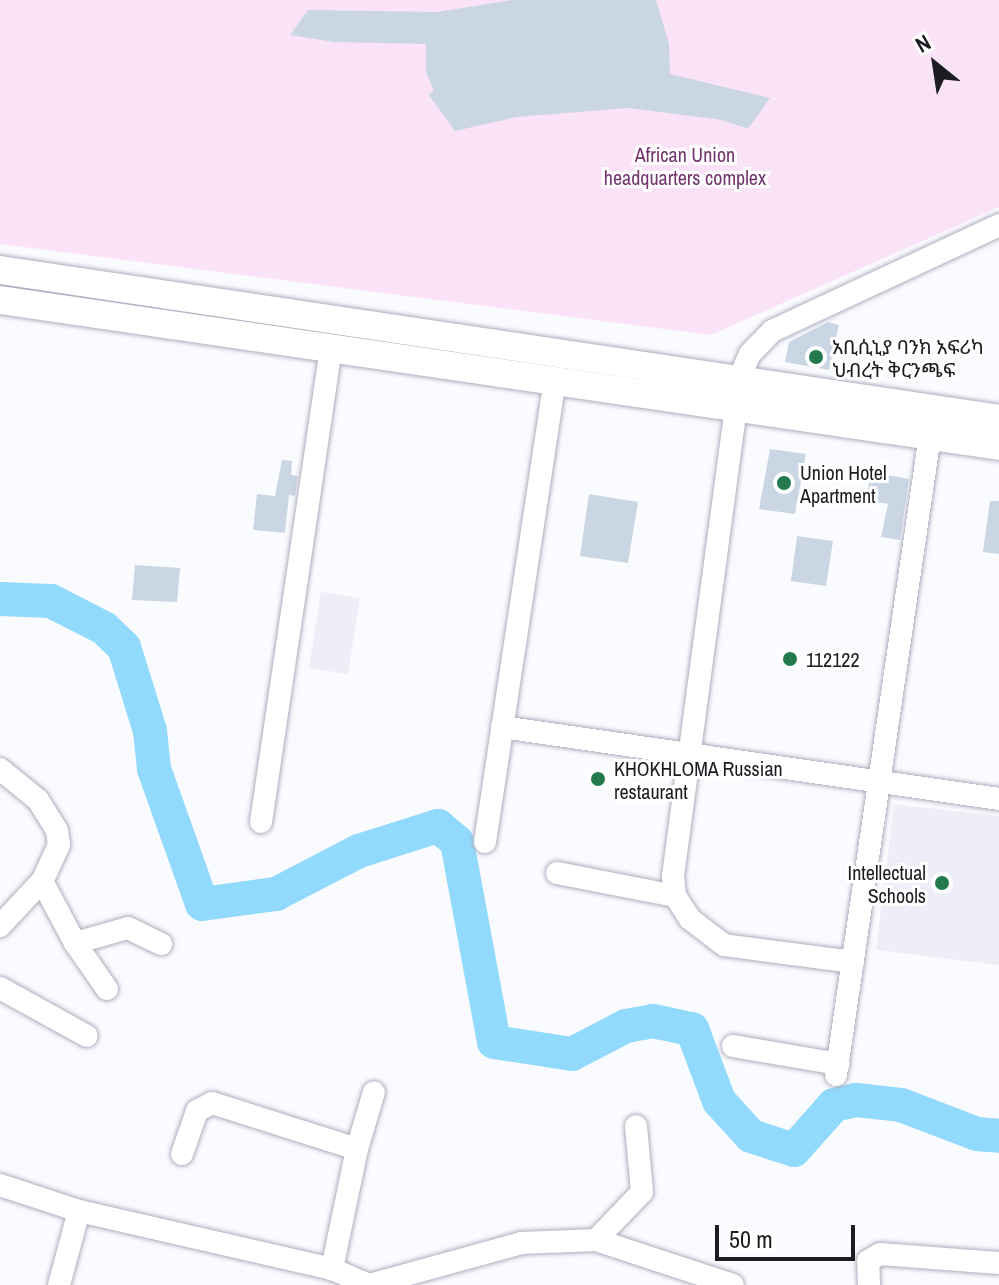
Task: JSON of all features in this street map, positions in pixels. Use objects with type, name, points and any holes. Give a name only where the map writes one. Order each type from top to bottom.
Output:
[{"type":"main road","points":[[0,270],[555,379],[735,410],[999,446]]},
{"type":"main road","points":[[0,300],[349,340],[740,377],[999,419]]},
{"type":"street","points":[[853,962],[724,945],[690,919],[675,896],[690,752],[740,377],[750,354],[772,331],[999,225]]},
{"type":"street","points":[[261,822],[349,340]]},
{"type":"street","points":[[485,842],[555,379]]},
{"type":"street","points":[[733,1046],[837,1069],[930,435]]},
{"type":"street","points":[[502,727],[999,799]]},
{"type":"street","points":[[0,769],[38,800],[57,831],[55,860],[42,881],[0,926]]},
{"type":"street","points":[[557,873],[675,896]]},
{"type":"street","points":[[42,881],[75,943],[107,989]]},
{"type":"street","points":[[75,943],[128,928],[161,944]]},
{"type":"street","points":[[0,988],[87,1036]]},
{"type":"street","points":[[332,1269],[357,1149],[374,1092]]},
{"type":"street","points":[[182,1154],[197,1111],[212,1103],[357,1149]]},
{"type":"street","points":[[596,1240],[642,1192],[636,1126]]},
{"type":"street","points":[[0,1185],[79,1211],[332,1269],[369,1285],[521,1243],[596,1240],[733,1285]]},
{"type":"street","points":[[59,1285],[79,1211]]},
{"type":"street","points":[[869,1285],[868,1261],[880,1254],[999,1263]]},
{"type":"shaded area","points":[[321,592],[360,598],[348,674],[309,668]]},
{"type":"shaded area","name":"Intellectual Schools","points":[[894,804],[999,816],[999,965],[876,950]]},
{"type":"green space","name":"African Union headquarters complex","points":[[0,0],[999,0],[999,207],[711,335],[0,244]]},
{"type":"building","points":[[512,0],[656,0],[669,44],[670,74],[770,98],[748,129],[722,120],[628,108],[516,117],[455,131],[428,94],[434,91],[426,72],[426,44],[334,42],[290,35],[308,10],[437,12]]},
{"type":"building","points":[[828,322],[839,325],[829,370],[785,362],[789,342]]},
{"type":"building","points":[[770,449],[806,454],[795,514],[759,509]]},
{"type":"building","points":[[282,460],[292,461],[291,475],[298,476],[295,496],[289,495],[285,533],[253,530],[257,494],[275,496]]},
{"type":"building","points":[[871,472],[909,479],[900,540],[881,537],[888,504],[866,500]]},
{"type":"building","points":[[589,494],[638,502],[628,563],[580,556]]},
{"type":"building","points":[[990,501],[999,501],[999,554],[983,552]]},
{"type":"building","points":[[797,536],[833,541],[826,586],[791,581]]},
{"type":"building","points":[[135,565],[180,568],[177,602],[132,600]]},
{"type":"waterway","points":[[0,599],[51,601],[104,628],[124,647],[150,731],[154,769],[202,904],[276,894],[359,851],[438,826],[457,842],[494,1042],[572,1054],[626,1026],[653,1021],[692,1029],[719,1101],[751,1136],[794,1150],[834,1105],[856,1100],[901,1105],[977,1134],[999,1136]]},
{"type":"place","name":"አቢሲኒያ ባንክ አፍሪካ ህብረት ቅርንጫፍ","points":[[816,357]]},
{"type":"place","name":"Union Hotel Apartment","points":[[784,483]]},
{"type":"place","name":"112122","points":[[790,659]]},
{"type":"place","name":"KHOKHLOMA Russian restaurant","points":[[598,779]]},
{"type":"place","name":"Intellectual Schools","points":[[942,883]]}]
